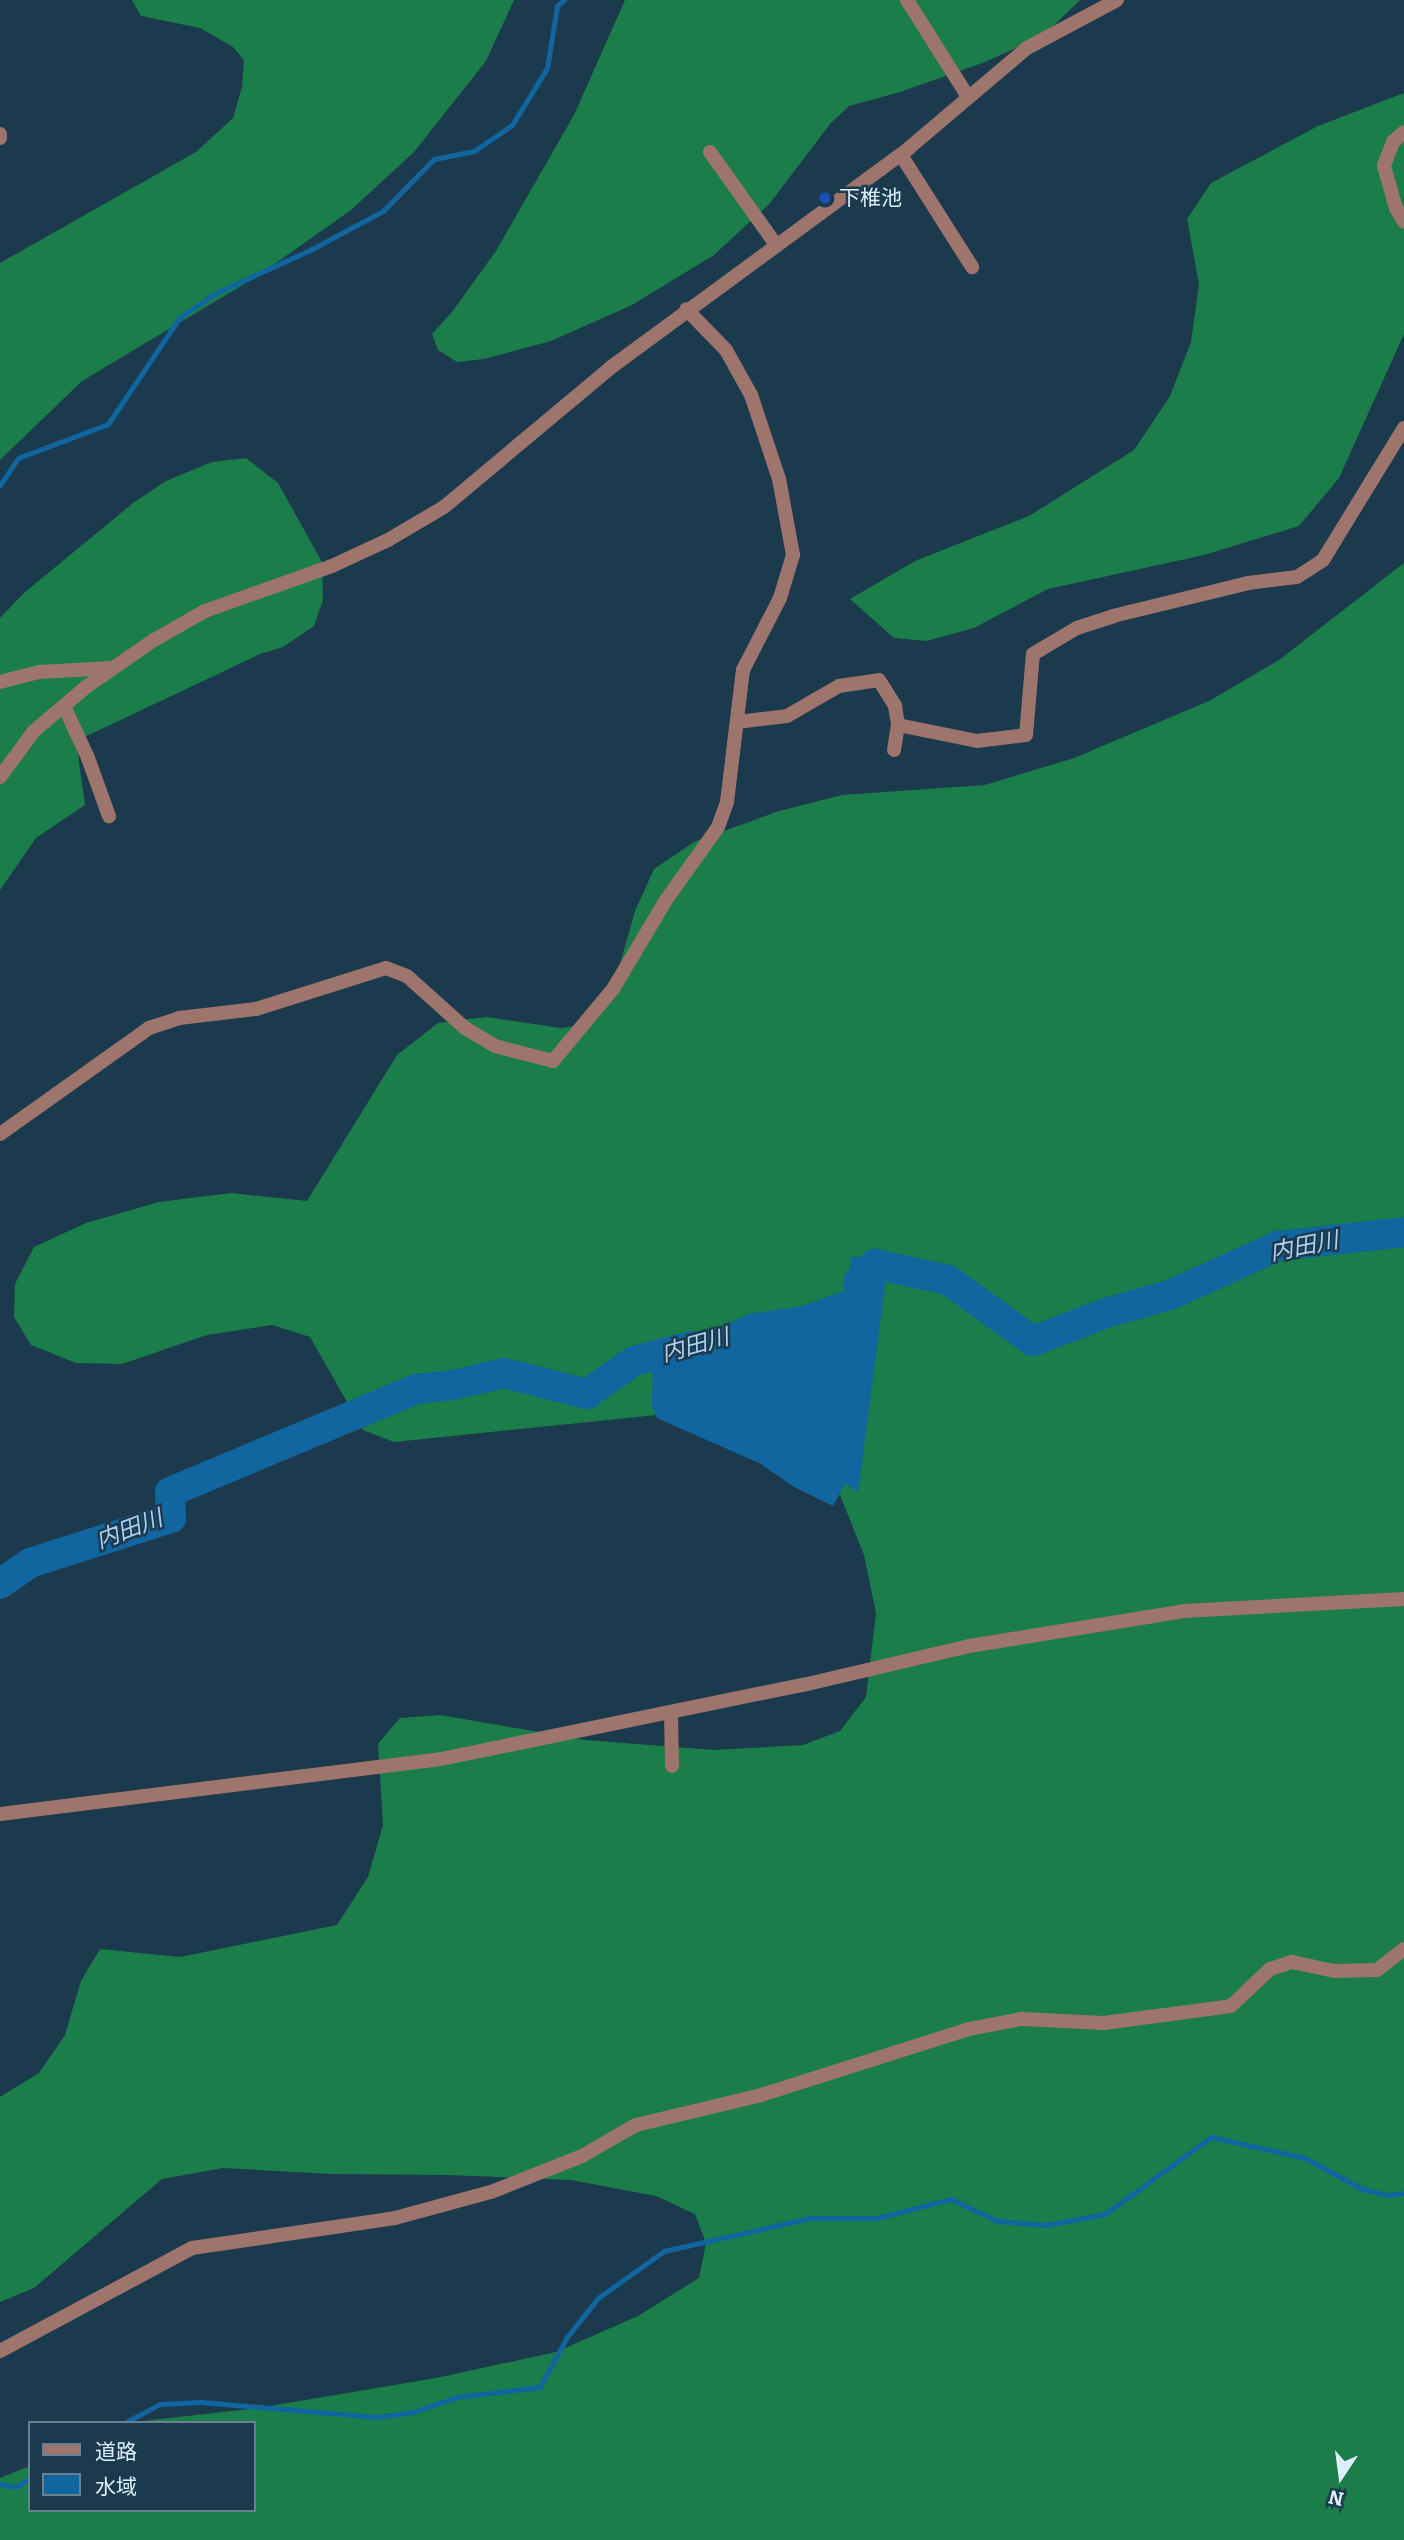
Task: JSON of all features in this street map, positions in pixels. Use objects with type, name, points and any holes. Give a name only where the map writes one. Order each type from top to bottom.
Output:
[{"type":"street","points":[[907,0],[968,97]]},
{"type":"street","points":[[0,777],[34,731],[111,668],[205,611],[332,566],[388,540],[444,507],[610,368],[686,309],[901,155],[1027,48],[1116,0]]},
{"type":"street","points":[[1404,132],[1393,142],[1384,166],[1396,208],[1404,222]]},
{"type":"street","points":[[710,152],[776,245]]},
{"type":"street","points":[[901,155],[972,267]]},
{"type":"street","points":[[0,1134],[149,1028],[179,1018],[256,1009],[386,968],[407,976],[465,1028],[495,1046],[553,1061],[613,989],[666,900],[718,827],[727,802],[743,670],[780,598],[793,555],[779,479],[751,395],[726,350],[686,309]]},
{"type":"street","points":[[898,725],[977,741],[1026,735],[1033,654],[1077,628],[1179,598],[1248,583],[1297,577],[1323,559],[1404,428]]},
{"type":"street","points":[[0,682],[39,672],[111,668]]},
{"type":"street","points":[[737,722],[787,716],[839,686],[879,680],[895,706],[898,725],[894,750]]},
{"type":"street","points":[[64,706],[88,758],[109,816]]},
{"type":"street","points":[[0,1814],[441,1759],[671,1712],[969,1646],[1184,1611],[1404,1599]]},
{"type":"street","points":[[671,1712],[672,1766]]},
{"type":"street","points":[[0,2351],[192,2248],[396,2218],[491,2192],[582,2156],[636,2125],[758,2096],[969,2029],[1021,2019],[1104,2023],[1231,2006],[1270,1969],[1292,1962],[1334,1971],[1377,1970],[1404,1949]]},
{"type":"green space","points":[[132,0],[514,0],[486,61],[414,152],[351,210],[256,277],[82,381],[0,460],[0,263],[196,152],[233,118],[242,87],[244,60],[233,47],[200,28],[141,16]]},
{"type":"green space","points":[[625,0],[1080,0],[1044,35],[985,62],[900,92],[849,106],[830,124],[770,203],[714,255],[632,305],[551,341],[484,359],[457,362],[438,350],[432,334],[452,312],[496,251],[574,115]]},
{"type":"green space","points":[[1404,93],[1404,334],[1339,478],[1299,526],[1204,555],[1048,589],[974,628],[927,641],[894,638],[850,599],[915,561],[1029,516],[1134,450],[1170,396],[1191,342],[1199,284],[1187,219],[1211,183],[1318,126]]},
{"type":"green space","points":[[246,458],[278,483],[322,562],[323,600],[314,626],[283,647],[260,654],[76,741],[85,805],[36,838],[0,890],[0,618],[24,593],[133,503],[166,481],[212,462]]},
{"type":"green space","points":[[1404,563],[1404,2540],[0,2540],[0,2478],[28,2467],[28,2512],[256,2512],[256,2421],[143,2421],[258,2408],[436,2378],[556,2352],[638,2316],[699,2278],[706,2243],[695,2214],[656,2196],[571,2180],[331,2174],[223,2168],[162,2179],[34,2288],[0,2302],[0,2097],[39,2073],[65,2035],[81,1981],[100,1949],[180,1957],[337,1925],[368,1877],[383,1825],[378,1744],[400,1718],[440,1715],[586,1740],[714,1750],[803,1745],[840,1731],[866,1697],[876,1613],[864,1555],[840,1495],[812,1458],[657,1415],[394,1442],[363,1430],[310,1337],[272,1325],[207,1335],[122,1364],[76,1363],[31,1345],[14,1317],[15,1284],[34,1247],[86,1223],[159,1202],[231,1193],[307,1201],[397,1055],[438,1023],[486,1017],[561,1028],[590,1024],[618,971],[635,911],[654,869],[694,842],[779,811],[842,795],[985,785],[1074,758],[1209,701],[1279,660]]},
{"type":"water","points":[[889,1255],[858,1493],[846,1483],[833,1506],[794,1487],[761,1464],[657,1418],[652,1406],[653,1351],[713,1332],[748,1314],[802,1306],[844,1291],[852,1257]]},
{"type":"waterway","points":[[0,485],[18,458],[108,424],[180,317],[216,293],[310,250],[383,211],[434,159],[474,151],[512,125],[547,68],[557,6],[564,0]]},
{"type":"waterway","name":"内田川","points":[[858,1282],[875,1264],[948,1280],[1033,1341],[1109,1312],[1170,1295],[1278,1246],[1404,1232]]},
{"type":"waterway","name":"内田川","points":[[0,1584],[30,1563],[171,1518],[170,1492],[416,1389],[453,1385],[504,1373],[587,1394],[634,1361],[691,1346]]},
{"type":"waterway","points":[[128,2421],[160,2404],[201,2402],[377,2417],[413,2412],[457,2397],[540,2387],[567,2337],[598,2298],[664,2251],[810,2218],[877,2218],[951,2199],[997,2221],[1046,2225],[1105,2214],[1211,2137],[1305,2158],[1362,2189],[1388,2195],[1404,2193]]},
{"type":"waterway","points":[[0,2484],[16,2487],[28,2479]]},
{"type":"place","name":"下椎池","points":[[825,198]]}]
